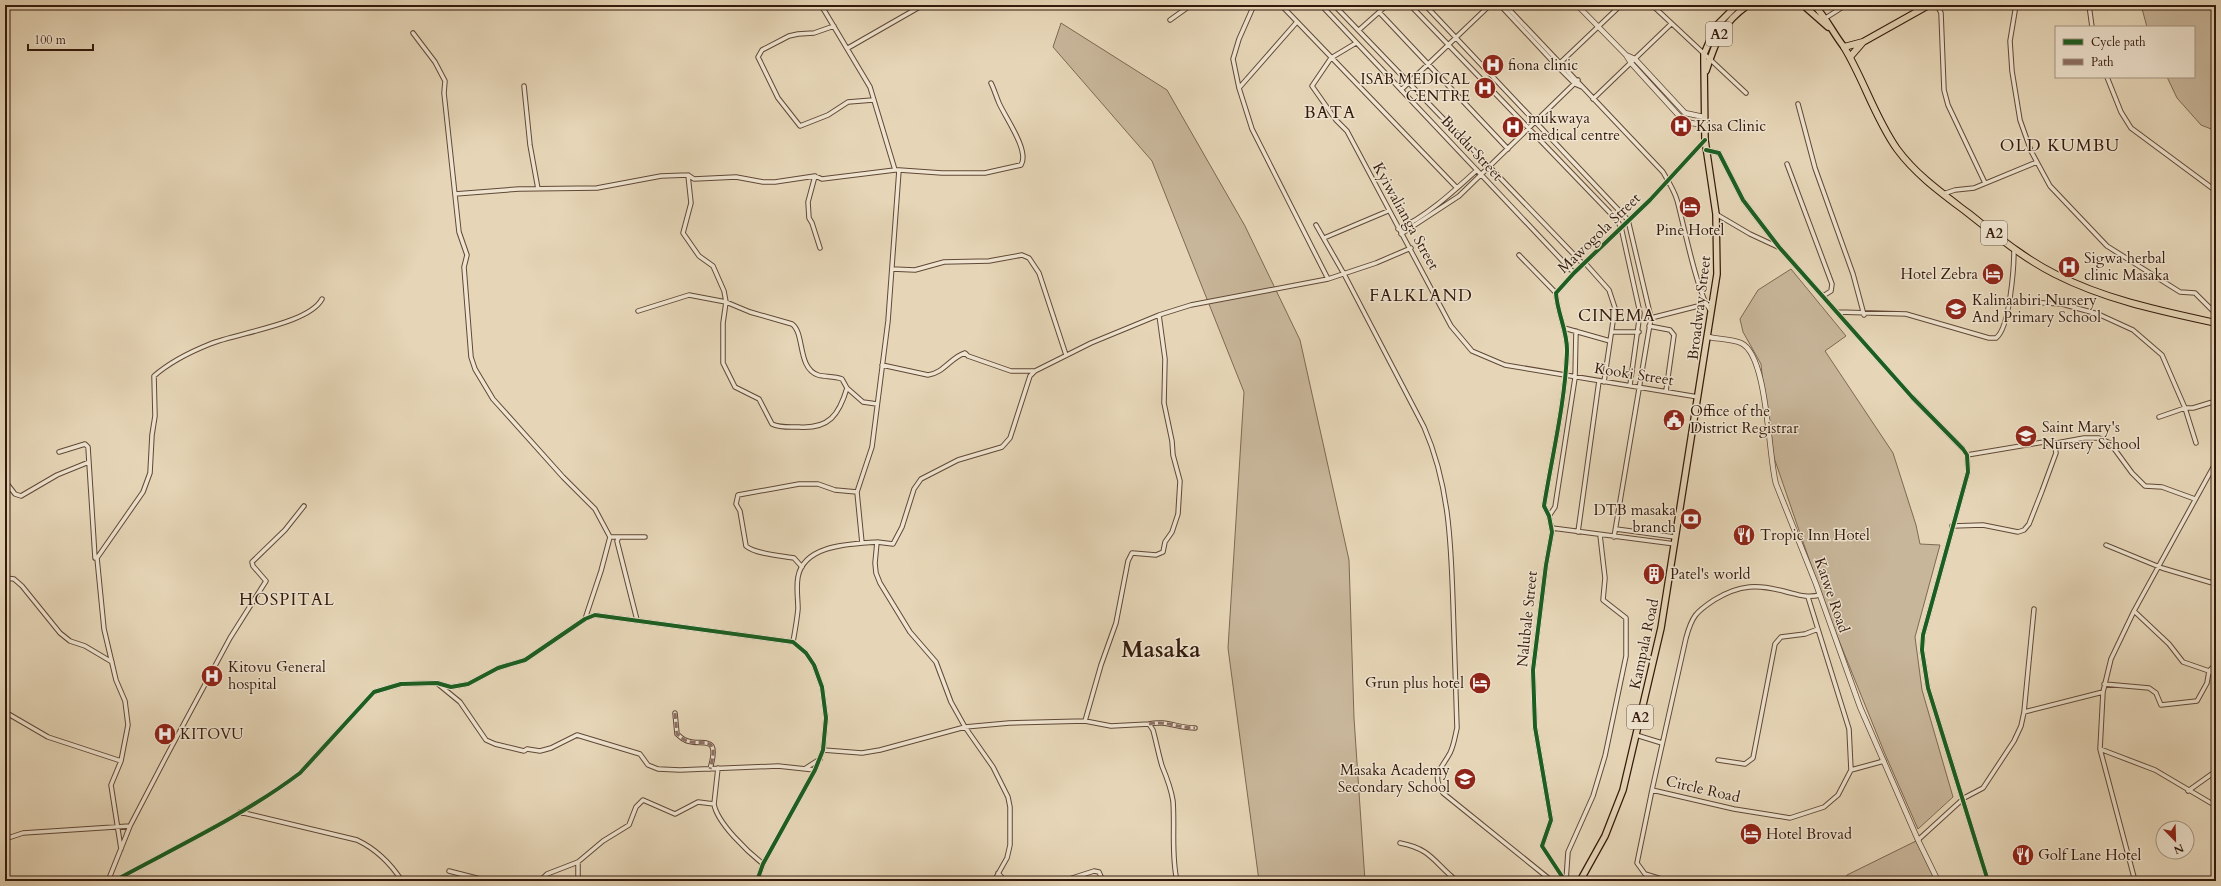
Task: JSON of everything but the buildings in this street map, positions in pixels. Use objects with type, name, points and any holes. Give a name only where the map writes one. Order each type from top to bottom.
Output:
[{"type":"highway","points":[[1844,47],[1863,42],[1929,5]]},
{"type":"highway","points":[[1850,57],[1863,42]]},
{"type":"highway","name":"A2","points":[[1844,47],[1884,128],[1897,149],[1911,166],[1943,194],[2014,248],[2055,274],[2114,299],[2216,323]]},
{"type":"main road","name":"Broadway Street","points":[[1675,544],[1712,311],[1718,254],[1716,214],[1705,140],[1704,54],[1711,36],[1723,17],[1737,5]]},
{"type":"main road","name":"Broadway Street","points":[[1705,73],[1718,35],[1728,22],[1748,5]]},
{"type":"main road","name":"A2","points":[[1803,5],[1823,20]]},
{"type":"main road","name":"A2","points":[[1814,5],[1823,20],[1844,47]]},
{"type":"main road","points":[[1723,17],[1728,22]]},
{"type":"main road","name":"Kampala Road","points":[[1580,881],[1599,848],[1615,812],[1630,764],[1661,628],[1675,544]]},
{"type":"street","points":[[821,5],[864,76],[879,112],[897,170],[892,269],[872,447],[857,492],[862,543]]},
{"type":"street","points":[[848,48],[923,5]]},
{"type":"street","points":[[1170,20],[1191,5]]},
{"type":"street","points":[[1254,5],[1239,39],[1233,59],[1238,88],[1252,129],[1328,279]]},
{"type":"street","points":[[1281,5],[1296,23],[1457,188]]},
{"type":"street","name":"Buddu Street","points":[[1321,5],[1574,273]]},
{"type":"street","points":[[1334,5],[1584,264],[1610,294],[1615,308],[1612,332],[1602,382],[1578,532]]},
{"type":"street","points":[[1359,30],[1387,5]]},
{"type":"street","points":[[1410,5],[1612,214],[1621,227],[1640,313],[1639,332],[1630,385]]},
{"type":"street","points":[[1424,5],[1628,220],[1651,318],[1638,387],[1614,538]]},
{"type":"street","points":[[1401,90],[1490,5]]},
{"type":"street","points":[[1500,5],[1583,88],[1663,172],[1676,198],[1706,304],[1712,311]]},
{"type":"street","points":[[1505,5],[1577,82]]},
{"type":"street","points":[[1577,5],[1626,55],[1631,63],[1681,118],[1691,123],[1704,125]]},
{"type":"street","points":[[1652,5],[1746,93]]},
{"type":"street","points":[[1834,5],[1836,11]]},
{"type":"street","points":[[1823,20],[1846,5]]},
{"type":"street","points":[[1937,5],[1941,13],[1944,90],[1948,105],[1985,183]]},
{"type":"street","points":[[2016,5],[2010,41],[2012,71],[2024,136],[2056,194],[2107,246],[2180,292],[2195,293],[2216,314]]},
{"type":"street","points":[[2089,5],[2092,26]]},
{"type":"street","points":[[1560,63],[1618,6]]},
{"type":"street","points":[[1379,12],[1508,149]]},
{"type":"street","points":[[1238,88],[1296,23]]},
{"type":"street","points":[[1593,99],[1671,24]]},
{"type":"street","points":[[834,26],[814,33],[789,36],[760,52],[758,57],[778,98],[800,126],[828,115],[848,102],[873,100]]},
{"type":"street","points":[[413,33],[435,62],[446,81],[444,93],[459,232],[467,255],[464,266],[471,358],[475,369],[493,399],[563,477],[595,509],[610,536],[601,571],[585,619]]},
{"type":"street","name":"Kyiwalianga Street","points":[[1356,43],[1331,58],[1312,86],[1336,120],[1347,131],[1388,211],[1411,248],[1451,326],[1472,351],[1505,365],[1565,376]]},
{"type":"street","points":[[1626,55],[1635,59],[1685,114],[1704,117]]},
{"type":"street","points":[[2107,78],[2121,112],[2131,128],[2216,191]]},
{"type":"street","points":[[1401,234],[1454,199],[1481,175],[1577,82]]},
{"type":"street","points":[[455,194],[538,189],[597,188],[661,176],[688,175],[694,179],[736,177],[763,182],[815,176],[822,179],[897,170],[942,173],[985,173],[1022,165],[1024,162],[1023,151],[999,104],[991,83]]},
{"type":"street","points":[[524,86],[530,145],[538,189]]},
{"type":"street","points":[[1798,104],[1816,168],[1853,274],[1864,315]]},
{"type":"street","name":"Mawogola Street","points":[[1565,376],[1567,351],[1564,328],[1556,302],[1556,293],[1574,273],[1668,180],[1705,140]]},
{"type":"street","points":[[1706,150],[1719,153],[1743,200],[1779,247],[1912,397],[1967,454],[1968,472],[1923,635],[1922,650],[1928,688],[1964,798],[1988,881]]},
{"type":"street","points":[[1943,194],[1955,190],[1974,188],[2038,162]]},
{"type":"street","points":[[1787,164],[1832,284],[1831,291],[1823,296]]},
{"type":"street","points":[[1398,229],[1415,219],[1457,188],[1477,170]]},
{"type":"street","points":[[688,175],[692,196],[683,230],[684,238],[699,256],[712,266],[726,302],[723,323],[723,364],[735,387],[759,399],[772,424],[788,427],[810,428],[820,426],[830,419],[842,406],[847,388]]},
{"type":"street","points":[[815,176],[808,202],[809,218],[820,248]]},
{"type":"street","points":[[1324,238],[1388,211]]},
{"type":"street","points":[[1716,214],[1750,234],[1779,247]]},
{"type":"street","points":[[1316,225],[1344,274],[1432,443],[1448,512],[1457,728],[1450,752],[1437,774],[1436,781],[1443,793],[1552,881]]},
{"type":"street","points":[[793,642],[797,619],[798,577],[802,567],[822,551],[838,545],[877,542],[893,544],[902,527],[914,489],[921,479],[958,460],[996,449],[1007,443],[1010,438],[1026,383],[1035,371],[1091,343],[1159,315],[1191,305],[1328,279],[1382,261],[1411,248]]},
{"type":"street","points":[[1837,312],[1864,315],[1906,314],[1989,338],[1996,338],[2002,332],[2009,301],[2014,270],[2014,248]]},
{"type":"street","points":[[892,269],[915,270],[944,262],[989,261],[1022,255],[1029,258],[1042,280],[1066,355]]},
{"type":"street","points":[[1520,255],[1556,293]]},
{"type":"street","points":[[638,311],[689,295],[726,302],[750,312],[792,324],[797,329],[802,354],[813,372],[817,375],[842,379],[847,388],[863,402],[877,404]]},
{"type":"street","points":[[97,558],[143,492],[150,473],[152,435],[155,416],[154,376],[168,365],[210,344],[282,323],[319,305],[322,299]]},
{"type":"street","points":[[2009,301],[2062,304],[2098,314],[2133,330],[2159,350],[2162,355],[2185,408],[2196,443]]},
{"type":"street","points":[[1651,318],[1706,304]]},
{"type":"street","points":[[1640,313],[1650,312]]},
{"type":"street","points":[[1085,721],[1101,665],[1116,623],[1128,561],[1132,553],[1156,555],[1163,552],[1165,542],[1172,532],[1178,514],[1180,481],[1173,455],[1172,441],[1164,403],[1165,359],[1159,315]]},
{"type":"street","points":[[1649,326],[1670,330],[1674,335],[1666,391]]},
{"type":"street","points":[[1564,328],[1610,341]]},
{"type":"street","points":[[1549,516],[1555,507],[1575,378],[1576,331]]},
{"type":"street","points":[[1612,332],[1639,332]]},
{"type":"street","name":"Katwe Road","points":[[1708,337],[1742,343],[1751,353],[1758,366],[1764,389],[1772,468],[1860,707],[1918,840],[1938,881]]},
{"type":"street","points":[[882,365],[928,375],[941,371],[965,353],[968,356],[1011,371],[1035,371]]},
{"type":"street","name":"Kooki Street","points":[[1565,376],[1630,385],[1698,397]]},
{"type":"street","name":"Nalubale Street","points":[[1565,376],[1544,506],[1549,516],[1552,528],[1533,655],[1535,727],[1542,774],[1551,814],[1550,825],[1542,846],[1565,881]]},
{"type":"street","points":[[2159,417],[2185,408],[2193,408],[2216,401]]},
{"type":"street","points":[[2050,444],[2084,438],[2100,438],[2110,443],[2132,473],[2145,486],[2162,487],[2195,499]]},
{"type":"street","points":[[1952,526],[1983,525],[2018,532],[2024,530],[2029,524],[2040,498],[2056,453],[2055,447],[2044,442],[1967,454]]},
{"type":"street","points":[[59,452],[87,445],[95,558],[97,558],[104,629],[116,680],[124,701],[128,725],[121,761],[111,785],[120,848]]},
{"type":"street","points":[[5,481],[15,494],[21,496],[57,475],[89,462]]},
{"type":"street","points":[[2135,881],[2100,748],[2102,692],[2111,659],[2134,611],[2216,462]]},
{"type":"street","points":[[802,567],[794,558],[774,556],[749,549],[746,546],[740,511],[736,504],[738,495],[799,484],[818,484],[835,490],[857,492]]},
{"type":"street","points":[[108,881],[130,826],[230,638],[266,581],[253,566],[252,562],[285,530],[304,506]]},
{"type":"street","points":[[1552,528],[1614,538],[1675,544]]},
{"type":"street","points":[[1616,529],[1675,537]]},
{"type":"street","points":[[1565,881],[1567,856],[1593,796],[1603,763],[1626,656],[1626,618],[1602,600],[1605,578],[1600,535]]},
{"type":"street","points":[[610,536],[645,537]]},
{"type":"street","points":[[619,537],[617,541],[637,620]]},
{"type":"street","points":[[877,542],[875,563],[876,573],[880,583],[910,632],[936,662],[951,702],[965,726],[993,766],[1008,797],[1010,807],[1010,845],[1007,858],[994,881]]},
{"type":"street","points":[[2106,545],[2159,566],[2216,584]]},
{"type":"street","points":[[5,578],[14,580],[22,586],[60,633],[70,640],[86,646],[112,662]]},
{"type":"street","name":"Circle Road","points":[[1820,595],[1808,597],[1781,590],[1744,586],[1723,595],[1695,614],[1691,620],[1686,638],[1652,790],[1734,809],[1790,818],[1824,807],[1838,795],[1851,770]]},
{"type":"street","points":[[1808,597],[1849,729],[1851,770],[1884,761]]},
{"type":"street","points":[[1918,840],[1964,798],[1983,788],[1994,774],[2014,741],[2021,726],[2024,712],[2034,609]]},
{"type":"street","points":[[2134,611],[2169,644],[2183,662],[2216,675]]},
{"type":"street","points":[[114,881],[239,812],[273,792],[300,773],[374,692],[401,684],[437,683],[451,687],[468,684],[498,668],[525,660],[585,619],[595,615],[793,642],[806,653],[814,665],[822,687],[826,718],[823,750],[815,770],[763,864],[757,881]]},
{"type":"street","points":[[1718,760],[1745,764],[1753,758],[1775,644],[1781,637],[1805,634],[1818,629]]},
{"type":"street","points":[[2104,684],[2149,688],[2156,693],[2160,705],[2197,701],[2207,683],[2209,671],[2215,666]]},
{"type":"street","points":[[2215,666],[2216,675]]},
{"type":"street","points":[[437,683],[460,702],[486,740],[495,744],[524,751],[527,749],[540,751],[551,748],[573,736],[583,735],[640,754],[652,768],[680,770],[758,765],[806,768],[815,770]]},
{"type":"street","points":[[2024,712],[2102,692]]},
{"type":"street","points":[[5,712],[48,737],[121,761]]},
{"type":"street","points":[[675,713],[677,734],[685,740],[706,741],[710,745],[713,758],[710,769]]},
{"type":"street","points":[[823,750],[862,752],[880,750],[965,726],[1022,722],[1085,721],[1111,726],[1163,722],[1181,728],[1195,728]]},
{"type":"street","points":[[1149,724],[1153,730],[1171,790],[1174,861],[1177,881]]},
{"type":"street","points":[[1636,735],[1662,743]]},
{"type":"street","points":[[2100,748],[2155,770],[2188,791],[2216,806]]},
{"type":"street","points":[[806,768],[820,759]]},
{"type":"street","points":[[718,768],[714,804],[721,821],[746,850],[763,864]]},
{"type":"street","points":[[2188,791],[2216,771]]},
{"type":"street","points":[[1652,790],[1638,863],[1645,874],[1668,881]]},
{"type":"street","points":[[540,881],[547,874],[578,862],[603,841],[629,825],[636,807],[643,800],[676,814],[698,802],[714,804]]},
{"type":"street","points":[[239,812],[357,840],[365,844],[392,866],[402,881]]},
{"type":"street","points":[[5,839],[23,834],[130,826]]},
{"type":"street","points":[[1400,843],[1415,846],[1428,853],[1457,881]]},
{"type":"street","points":[[578,862],[578,881]]},
{"type":"street","points":[[449,871],[488,881]]},
{"type":"street","points":[[1014,881],[1063,881],[1094,871],[1099,872],[1103,881]]},
{"type":"street","points":[[998,873],[1005,881]]},
{"type":"street","points":[[897,880],[927,881]]},
{"type":"shaded area","points":[[2141,5],[2216,5],[2216,131],[2201,125],[2177,98],[2167,78],[2195,78],[2195,26],[2147,26]]},
{"type":"shaded area","points":[[1061,23],[1167,90],[1245,226],[1300,340],[1349,560],[1354,718],[1365,881],[1259,881],[1228,648],[1244,392],[1152,161],[1053,47]]},
{"type":"shaded area","points":[[1791,269],[1846,336],[1825,351],[1893,453],[1916,525],[1920,544],[1940,545],[1915,637],[1922,690],[1953,797],[1918,829],[1885,754],[1829,616],[1802,539],[1769,443],[1761,364],[1743,332],[1740,319],[1758,290]]},
{"type":"shaded area","points":[[1918,840],[1938,881],[1845,881],[1847,875]]},
{"type":"marked path","points":[[675,713],[677,734],[683,739],[691,742],[708,743],[711,745],[713,757],[710,769]]},
{"type":"marked path","points":[[1149,724],[1161,723],[1195,728]]},
{"type":"cycle path","points":[[1565,881],[1542,846],[1551,820],[1535,727],[1533,670],[1546,565],[1552,532],[1549,516],[1544,506],[1561,410],[1566,371],[1566,337],[1558,308],[1556,293],[1574,273],[1650,200],[1705,140]]},
{"type":"cycle path","points":[[1706,150],[1719,153],[1743,200],[1779,247],[1912,397],[1963,449],[1967,455],[1968,472],[1923,635],[1922,650],[1928,688],[1988,881]]},
{"type":"cycle path","points":[[114,881],[232,817],[278,789],[300,773],[374,692],[401,684],[437,683],[451,687],[468,684],[498,668],[525,660],[585,619],[595,615],[793,642],[806,653],[814,665],[822,687],[826,718],[823,750],[815,770],[763,864],[757,881]]},
{"type":"place","name":"fiona clinic","points":[[1493,65]]},
{"type":"place","name":"ISAB MEDICAL CENTRE","points":[[1485,88]]},
{"type":"place","name":"Kisa Clinic","points":[[1681,126]]},
{"type":"place","name":"mukwaya medical centre","points":[[1513,127]]},
{"type":"place","name":"Pine Hotel","points":[[1690,207]]},
{"type":"place","name":"Sigwa herbal clinic Masaka","points":[[2069,267]]},
{"type":"place","name":"Hotel Zebra","points":[[1993,274]]},
{"type":"place","name":"Kalinaabiri Nursery And Primary School","points":[[1956,309]]},
{"type":"place","name":"Office of the District Registrar","points":[[1674,420]]},
{"type":"place","name":"Saint Mary's Nursery School","points":[[2026,436]]},
{"type":"place","name":"DTB masaka branch","points":[[1691,519]]},
{"type":"place","name":"Tropic Inn Hotel","points":[[1744,535]]},
{"type":"place","name":"Patel's world","points":[[1654,574]]},
{"type":"place","name":"Kitovu General hospital","points":[[212,676]]},
{"type":"place","name":"Grun plus hotel","points":[[1480,683]]},
{"type":"place","name":"KITOVU","points":[[165,734]]},
{"type":"place","name":"Masaka Academy Secondary School","points":[[1465,779]]},
{"type":"place","name":"Hotel Brovad","points":[[1751,834]]},
{"type":"place","name":"Golf Lane Hotel","points":[[2023,855]]},
{"type":"district","name":"BATA","points":[[1330,112]]},
{"type":"district","name":"OLD KUMBU","points":[[2060,145]]},
{"type":"district","name":"FALKLAND","points":[[1421,295]]},
{"type":"district","name":"CINEMA","points":[[1617,315]]},
{"type":"district","name":"HOSPITAL","points":[[287,599]]},
{"type":"district","name":"Masaka","points":[[1161,649]]}]
